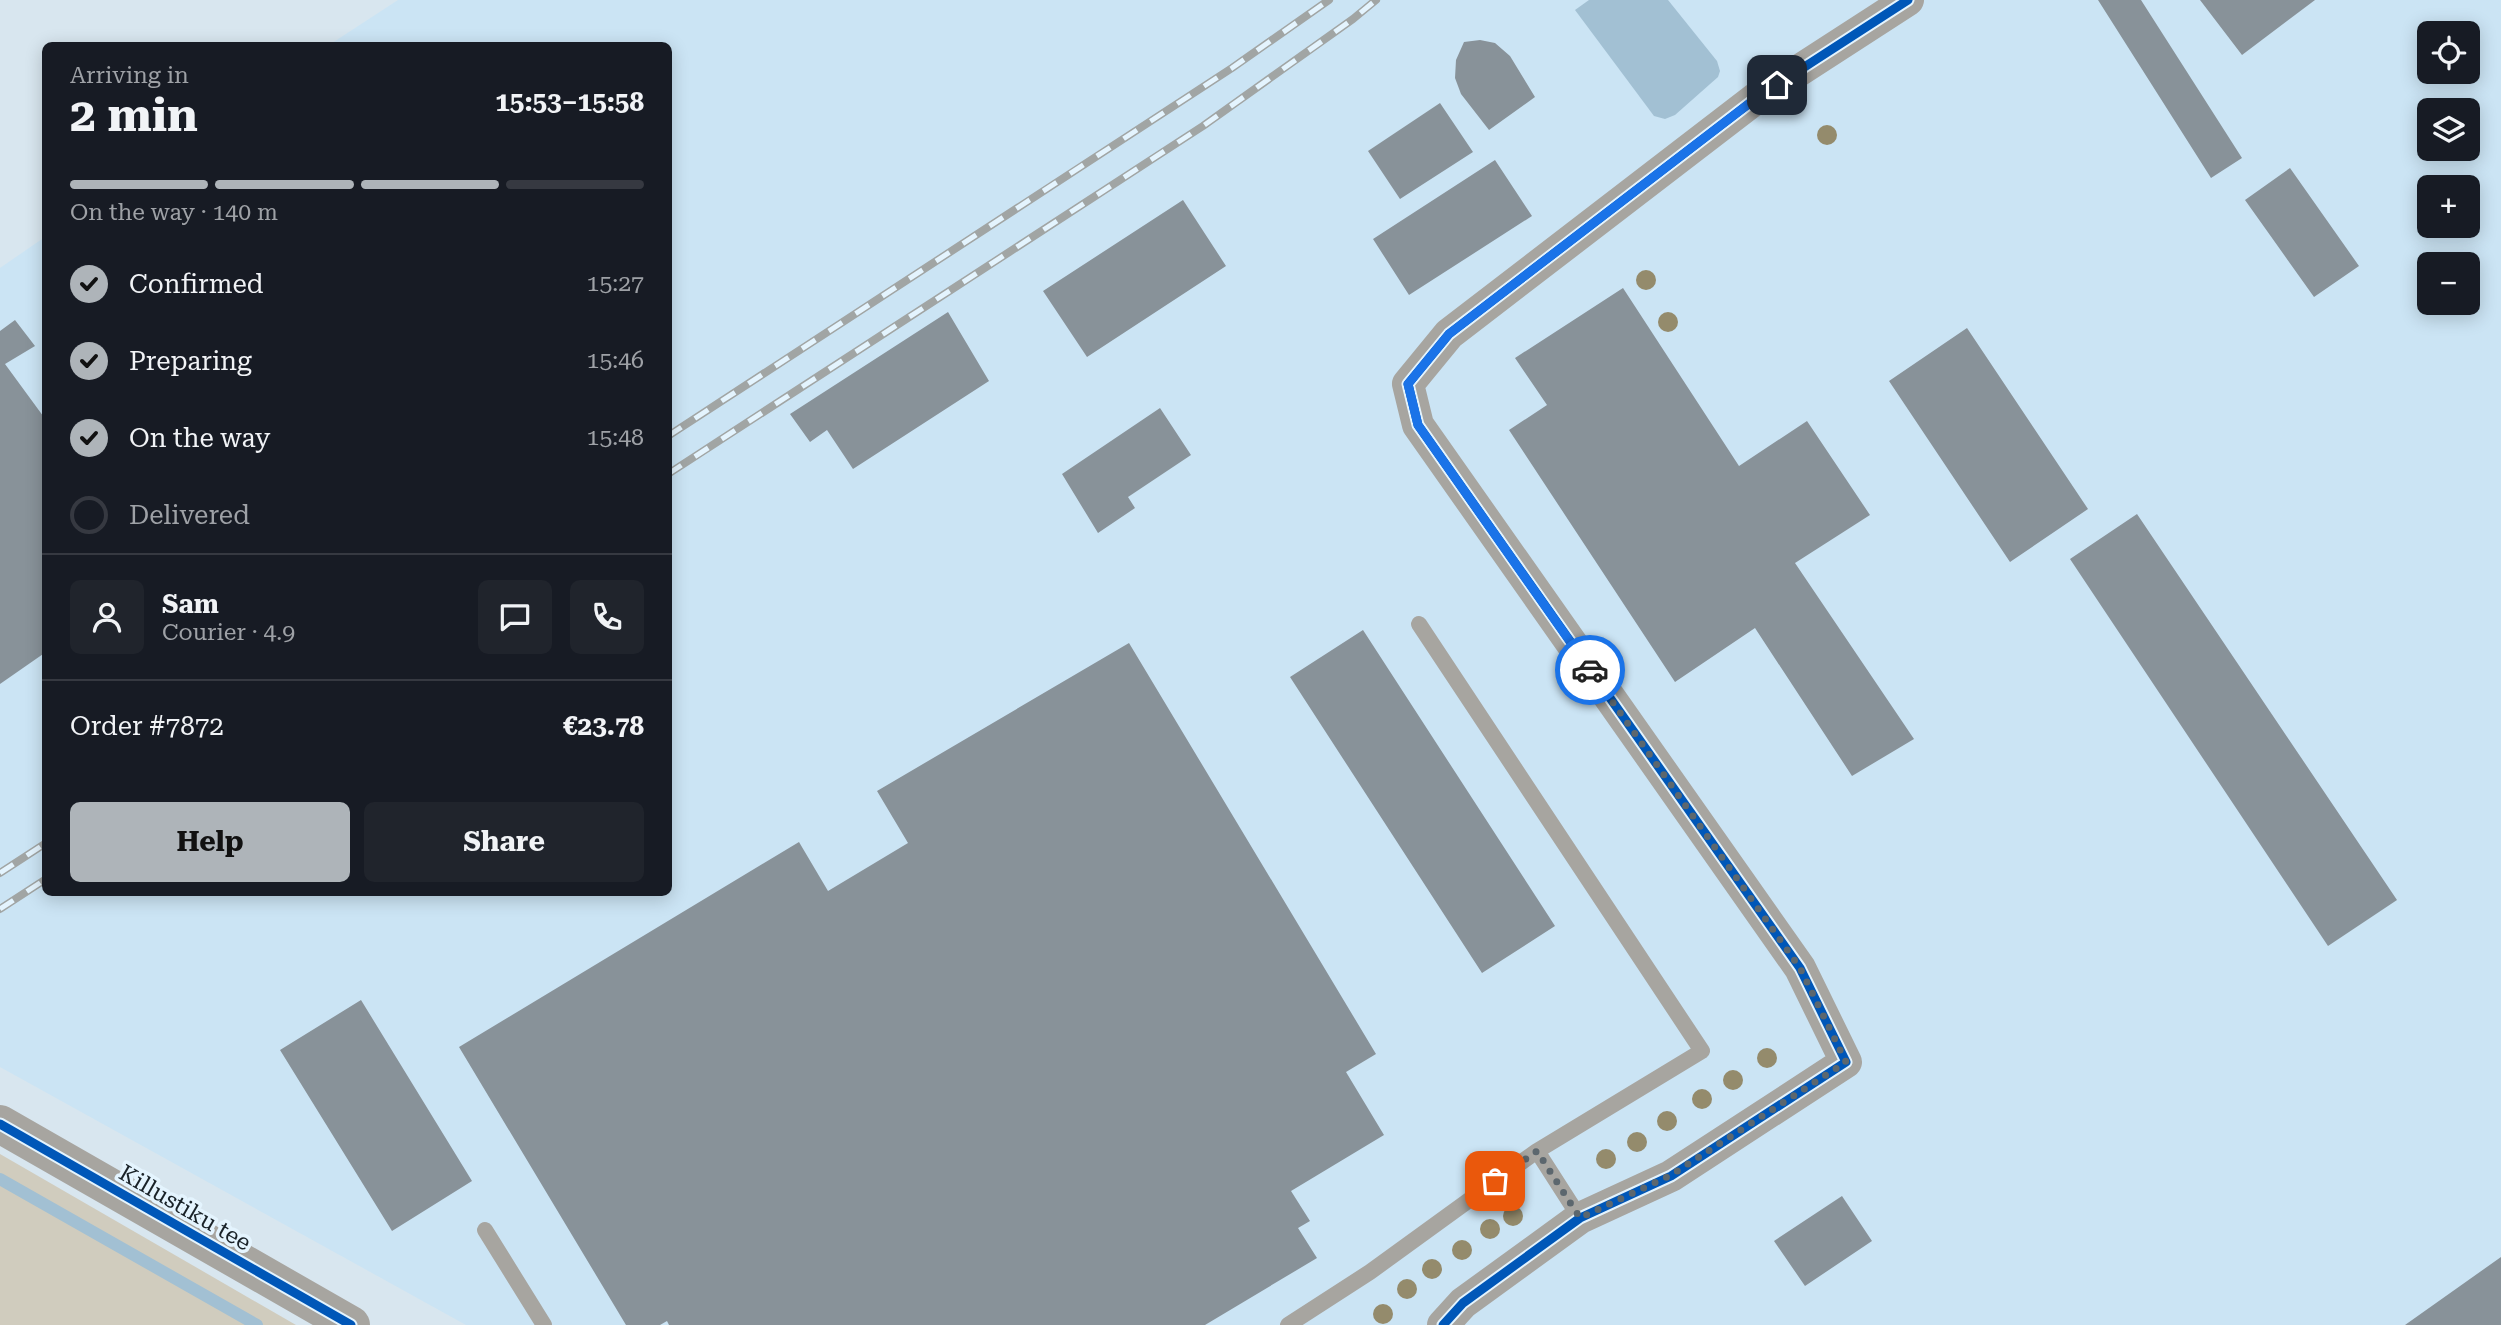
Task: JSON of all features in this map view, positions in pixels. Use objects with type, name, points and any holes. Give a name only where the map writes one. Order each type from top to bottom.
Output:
[{"type":"street","points":[[1443,1325],[1463,1303],[1580,1218],[1671,1175],[1846,1062],[1800,968],[1418,425],[1408,384],[1449,334],[1755,99],[1908,0]]},
{"type":"street","name":"Killustiku tee","points":[[0,1124],[352,1325]]},
{"type":"lane","points":[[1288,1325],[1370,1272],[1537,1151],[1702,1051],[1419,624]]},
{"type":"lane","points":[[1537,1151],[1580,1218]]},
{"type":"lane","points":[[485,1230],[544,1325]]},
{"type":"shaded area","points":[[398,0],[2501,0],[2501,1325],[466,1325],[0,1067],[0,268],[42,239],[42,896],[672,896],[672,42],[334,42]]},
{"type":"shaded area","points":[[1589,0],[1668,0],[1717,61],[1720,71],[1718,77],[1675,115],[1665,119],[1654,116],[1575,10]]},
{"type":"shaded area","points":[[0,1154],[296,1325],[0,1325]]},
{"type":"building","points":[[2098,0],[2141,0],[2242,158],[2211,178]]},
{"type":"building","points":[[2200,0],[2315,0],[2242,55]]},
{"type":"building","points":[[1480,40],[1495,43],[1510,56],[1535,97],[1489,130],[1461,94],[1455,78],[1456,60],[1464,42]]},
{"type":"building","points":[[1440,103],[1473,152],[1400,199],[1368,151]]},
{"type":"building","points":[[1495,160],[1532,216],[1409,295],[1373,239]]},
{"type":"building","points":[[2290,168],[2359,266],[2314,297],[2245,200]]},
{"type":"building","points":[[1183,200],[1226,266],[1087,357],[1043,291]]},
{"type":"building","points":[[1623,288],[1739,466],[1807,421],[1870,515],[1795,563],[1914,739],[1852,776],[1755,628],[1675,682],[1509,430],[1547,405],[1515,358]]},
{"type":"building","points":[[948,312],[989,381],[853,469],[827,430],[810,442],[790,414]]},
{"type":"building","points":[[15,320],[35,346],[5,364],[42,415],[42,655],[0,684],[0,331]]},
{"type":"building","points":[[1967,328],[2088,509],[2010,562],[1889,381]]},
{"type":"building","points":[[1160,408],[1191,455],[1128,497],[1135,508],[1098,533],[1062,474]]},
{"type":"building","points":[[2137,514],[2397,900],[2328,946],[2070,559]]},
{"type":"building","points":[[1363,630],[1555,926],[1482,973],[1290,677]]},
{"type":"building","points":[[1129,643],[1376,1054],[1346,1072],[1384,1135],[1291,1191],[1310,1221],[1298,1228],[1317,1258],[1205,1325],[669,1325],[667,1321],[660,1325],[626,1325],[459,1047],[799,842],[828,891],[908,843],[877,791]]},
{"type":"building","points":[[361,1000],[472,1181],[392,1231],[280,1050]]},
{"type":"building","points":[[1842,1196],[1872,1241],[1805,1286],[1774,1241]]},
{"type":"building","points":[[2501,1257],[2501,1325],[2405,1325]]},
{"type":"waterway","points":[[0,1179],[257,1325]]},
{"type":"railway","points":[[672,433],[1232,68],[1329,0]]},
{"type":"railway","points":[[672,471],[1203,126],[1376,0]]},
{"type":"railway","points":[[0,873],[42,846]]},
{"type":"railway","points":[[0,909],[42,882]]},
{"type":"cycle path","points":[[1443,1325],[1463,1303],[1580,1218],[1671,1176],[1846,1062],[1800,968],[1418,425],[1408,384],[1449,334],[1755,99],[1908,0]]},
{"type":"cycle path","points":[[0,1124],[351,1325]]},
{"type":"way so far","points":[[1495,1181],[1537,1151],[1580,1218],[1671,1175],[1846,1062],[1800,968],[1590,670]]},
{"type":"route","points":[[1590,670],[1418,425],[1408,384],[1449,334],[1755,99],[1777,85]]}]
